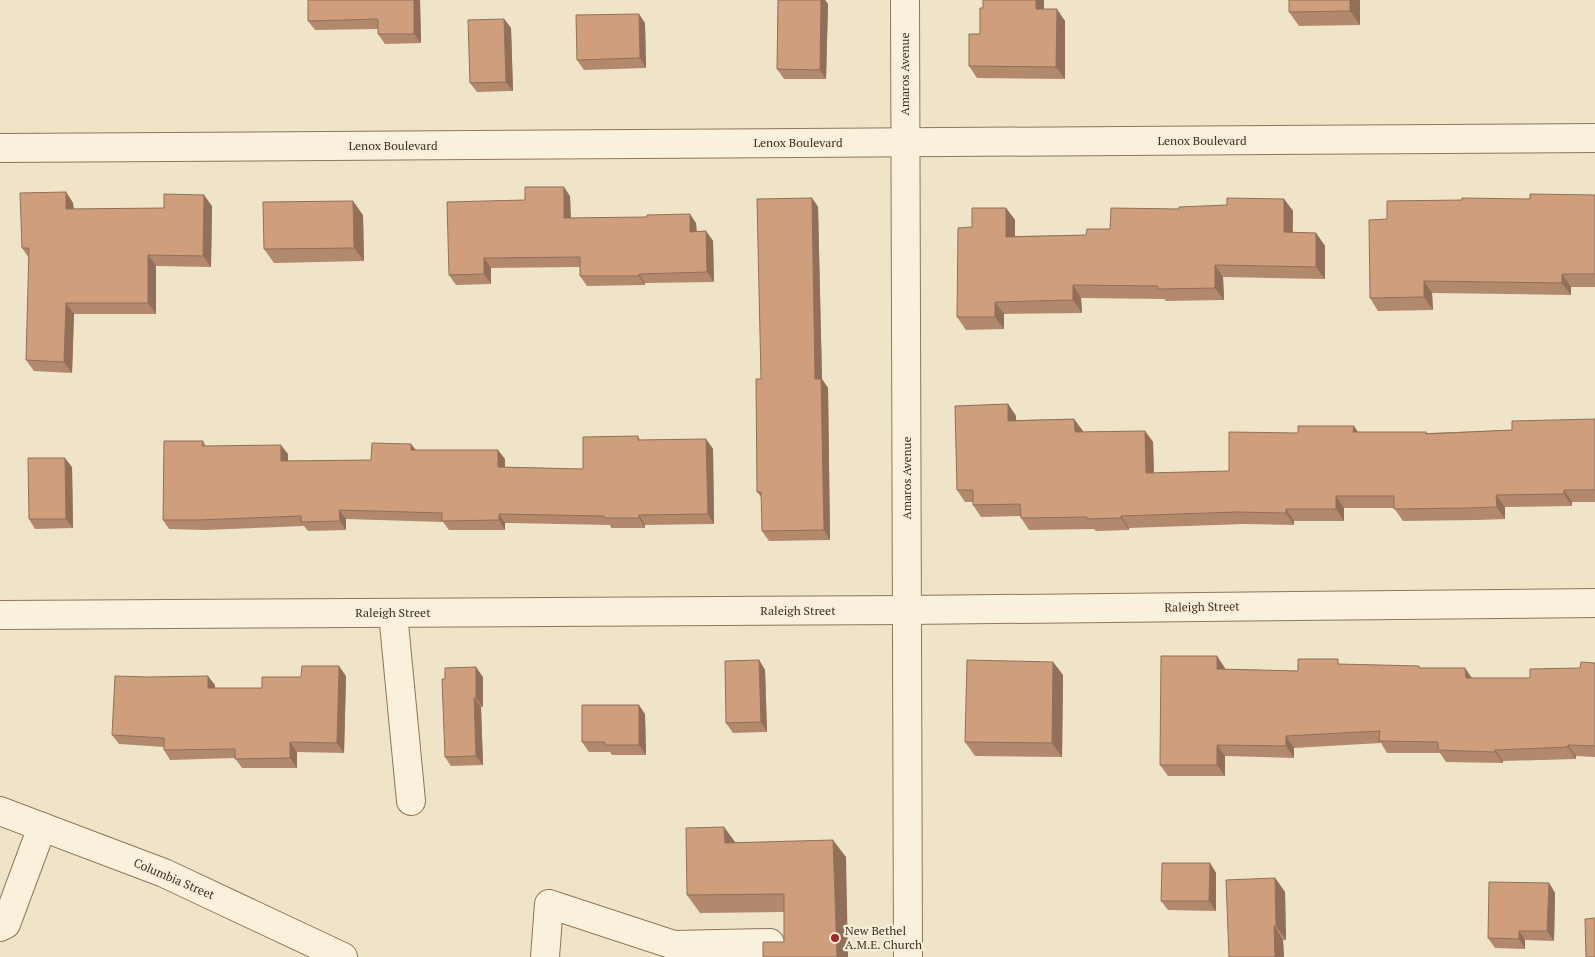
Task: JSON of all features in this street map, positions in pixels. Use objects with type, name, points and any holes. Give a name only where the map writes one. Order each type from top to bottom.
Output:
[{"type":"street","name":"Amaros Avenue","points":[[905,0],[908,957]]},
{"type":"street","name":"Lenox Boulevard","points":[[0,148],[1595,138]]},
{"type":"street","name":"Raleigh Street","points":[[0,615],[907,610],[1595,603]]},
{"type":"street","points":[[394,613],[411,801]]},
{"type":"street","name":"Columbia Street","points":[[0,810],[164,873],[328,954]]},
{"type":"street","points":[[0,927],[6,924],[42,827]]},
{"type":"street","points":[[545,957],[549,904],[674,945],[770,943]]},
{"type":"building","points":[[308,0],[414,0],[414,34],[378,34],[378,19],[308,21]]},
{"type":"building","points":[[778,0],[821,0],[820,70],[777,69]]},
{"type":"building","points":[[983,0],[1036,0],[1036,9],[1057,9],[1056,67],[969,66],[969,34],[980,34],[980,8],[983,8]]},
{"type":"building","points":[[1289,0],[1350,0],[1350,11],[1289,12]]},
{"type":"building","points":[[639,14],[640,58],[577,60],[576,15]]},
{"type":"building","points":[[504,19],[506,82],[470,83],[468,20]]},
{"type":"building","points":[[525,187],[564,187],[564,218],[647,217],[647,215],[690,214],[690,232],[706,231],[707,272],[639,274],[639,276],[580,276],[580,257],[484,258],[484,274],[449,275],[447,202],[525,200]]},
{"type":"building","points":[[66,192],[66,209],[164,208],[164,194],[204,195],[203,256],[148,255],[148,303],[66,303],[64,362],[26,360],[29,248],[22,248],[20,193]]},
{"type":"building","points":[[1530,194],[1595,195],[1595,274],[1562,274],[1562,283],[1424,281],[1424,297],[1370,298],[1369,220],[1387,219],[1387,201],[1462,200],[1462,198],[1530,199]]},
{"type":"building","points":[[812,198],[815,379],[821,379],[824,530],[762,531],[761,492],[757,492],[756,379],[761,379],[757,199]]},
{"type":"building","points":[[1227,198],[1284,199],[1284,232],[1316,233],[1316,267],[1215,265],[1215,288],[1158,289],[1158,286],[1073,285],[1073,300],[995,302],[995,317],[957,317],[958,228],[972,227],[972,208],[1006,208],[1006,237],[1086,235],[1087,229],[1110,229],[1111,208],[1179,209],[1179,207],[1227,205]]},
{"type":"building","points":[[353,201],[354,248],[264,249],[263,202]]},
{"type":"building","points":[[1008,404],[1008,421],[1074,419],[1075,432],[1145,431],[1146,473],[1229,471],[1229,432],[1298,433],[1298,426],[1354,426],[1353,432],[1426,432],[1426,434],[1512,430],[1512,421],[1595,419],[1595,490],[1564,490],[1564,494],[1496,495],[1497,507],[1394,509],[1394,496],[1336,496],[1336,509],[1286,509],[1286,513],[1237,512],[1087,519],[1087,517],[1021,518],[1020,504],[973,505],[973,490],[957,490],[955,406]]},
{"type":"building","points":[[638,436],[638,440],[706,439],[708,514],[639,515],[639,518],[605,518],[604,516],[499,514],[499,520],[442,521],[442,513],[339,510],[340,521],[301,522],[301,516],[163,520],[164,441],[203,441],[202,446],[281,445],[281,461],[371,460],[372,443],[411,444],[411,450],[498,450],[498,467],[583,469],[583,437]]},
{"type":"building","points":[[28,458],[65,458],[66,519],[29,519]]},
{"type":"building","points":[[1161,656],[1217,656],[1217,669],[1298,671],[1298,659],[1338,659],[1338,664],[1465,668],[1466,678],[1530,678],[1530,669],[1580,668],[1581,662],[1595,663],[1595,746],[1568,745],[1568,747],[1495,750],[1495,752],[1438,750],[1438,742],[1379,741],[1380,731],[1286,736],[1286,746],[1217,745],[1217,765],[1160,765]]},
{"type":"building","points":[[759,660],[761,722],[726,723],[725,661]]},
{"type":"building","points":[[967,660],[1053,662],[1052,743],[965,742]]},
{"type":"building","points":[[302,666],[339,666],[337,743],[290,742],[290,758],[235,759],[235,749],[164,750],[164,738],[112,735],[115,676],[208,676],[208,688],[262,688],[262,677],[301,677]]},
{"type":"building","points":[[476,667],[476,698],[474,698],[476,756],[445,757],[442,679],[445,679],[445,668]]},
{"type":"building","points":[[582,705],[639,705],[639,745],[605,745],[605,742],[582,742]]},
{"type":"building","points":[[724,827],[725,843],[833,840],[837,957],[763,957],[763,942],[784,942],[784,894],[687,895],[686,828]]},
{"type":"building","points":[[1162,863],[1210,863],[1209,901],[1161,901]]},
{"type":"building","points":[[1275,878],[1275,957],[1229,957],[1226,880]]},
{"type":"building","points":[[1489,882],[1549,883],[1547,931],[1519,931],[1519,939],[1488,938]]},
{"type":"building","points":[[1595,918],[1595,957],[1586,957],[1585,919]]},
{"type":"place","name":"New Bethel A.M.E. Church","points":[[835,938]]}]
